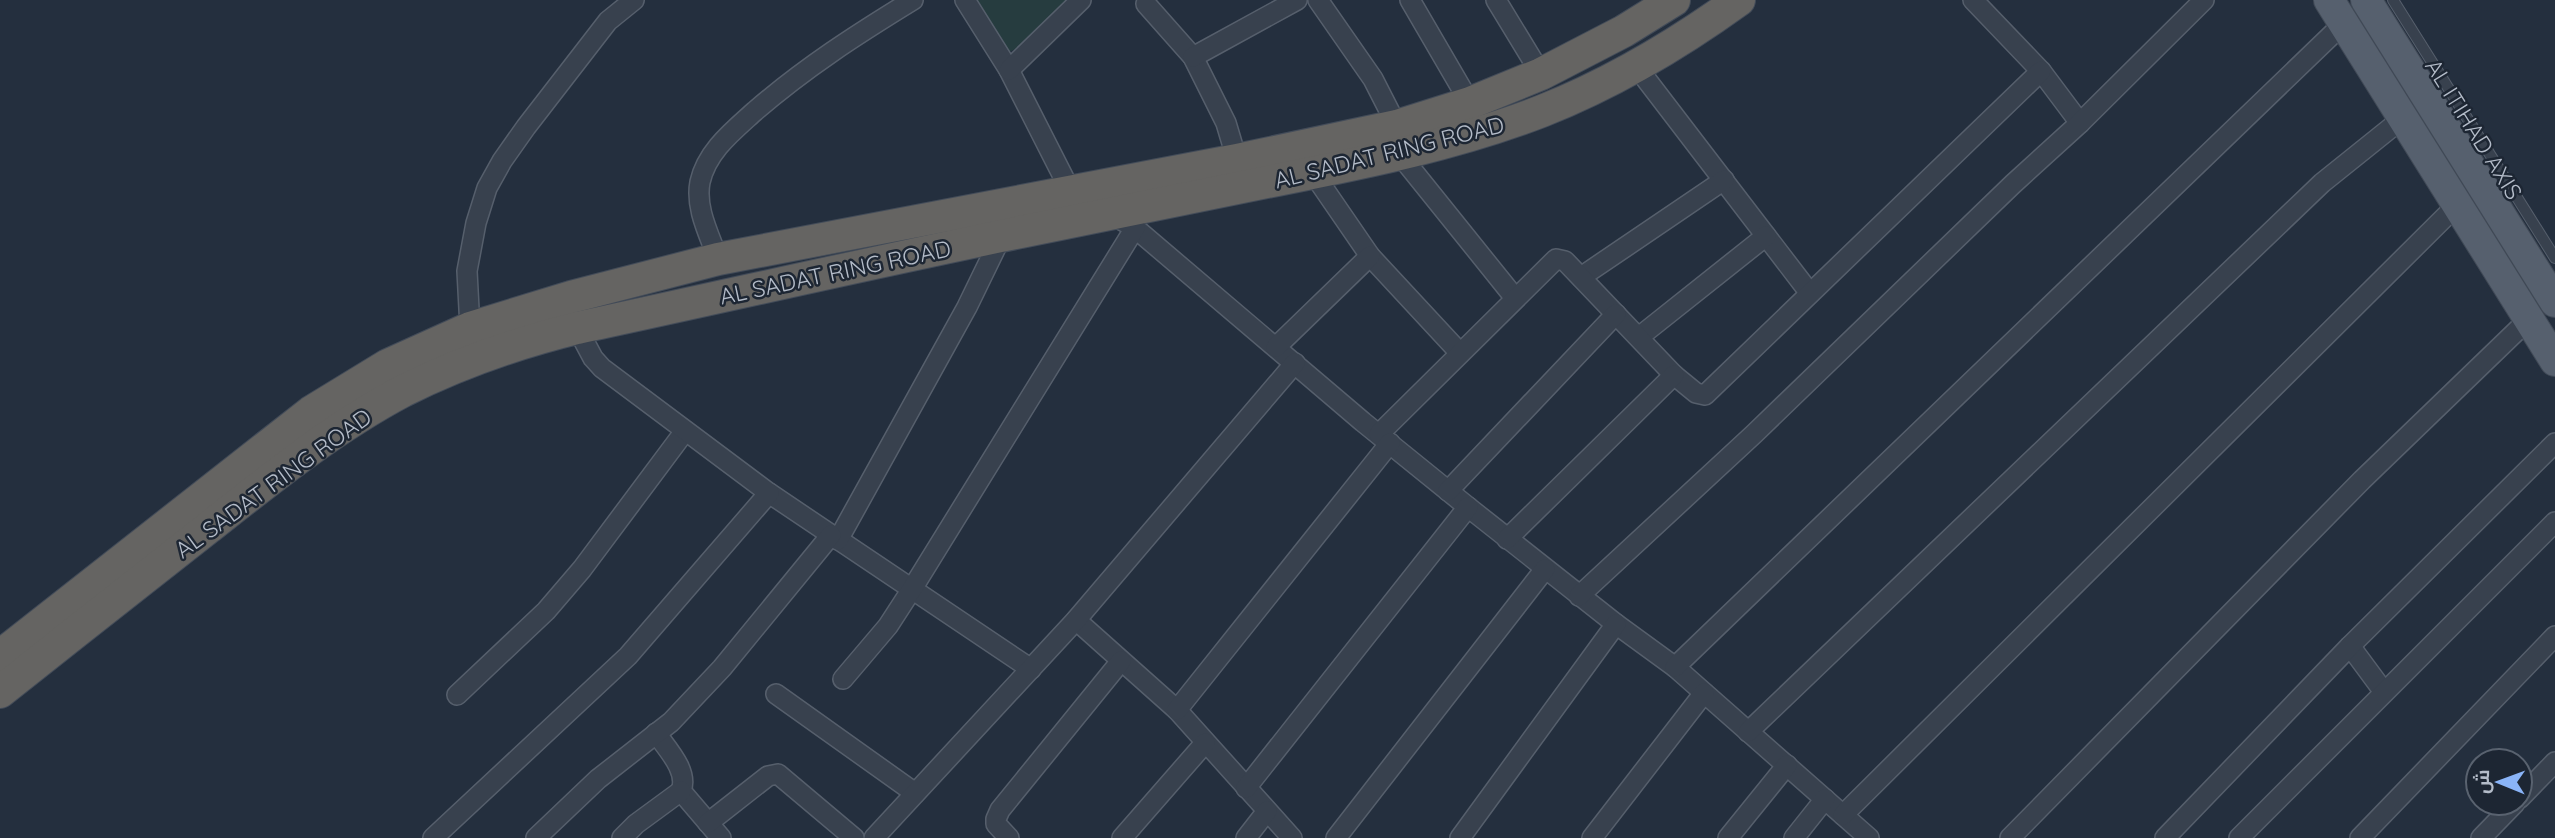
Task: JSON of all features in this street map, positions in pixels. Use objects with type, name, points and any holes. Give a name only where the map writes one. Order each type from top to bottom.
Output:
[{"type":"highway","name":"AL SADAT RING ROAD","points":[[0,656],[311,412],[388,365],[470,328],[571,297],[762,250],[1237,160],[1398,140],[1473,135],[1545,110],[1636,66],[1699,29],[1739,0]]},
{"type":"highway","name":"AL SADAT RING ROAD","points":[[0,692],[258,488],[361,415],[422,382],[486,354],[577,328],[1002,235],[1123,221],[1313,173],[1398,140],[1470,103],[1583,54],[1666,2]]},
{"type":"highway","points":[[762,250],[753,267],[757,279],[768,287]]},
{"type":"main road","points":[[2366,0],[2555,302]]},
{"type":"main road","points":[[2337,11],[2555,361]]},
{"type":"street","points":[[470,328],[467,271],[476,223],[487,188],[526,127],[600,31],[634,0]]},
{"type":"street","points":[[718,259],[700,208],[700,182],[709,160],[725,138],[792,79],[828,52],[913,0]]},
{"type":"street","points":[[965,0],[1009,70],[1071,192]]},
{"type":"street","points":[[1009,70],[1081,0]]},
{"type":"street","points":[[1193,57],[1297,0]]},
{"type":"street","points":[[1318,0],[1373,79],[1398,140],[1515,298]]},
{"type":"street","points":[[1410,0],[1470,103]]},
{"type":"street","points":[[1496,0],[1541,74]]},
{"type":"street","points":[[1973,0],[2041,71],[2080,123]]},
{"type":"street","points":[[1579,596],[1754,434],[2013,184],[2080,123],[2204,0]]},
{"type":"street","points":[[1146,4],[1193,57],[1226,123],[1237,160]]},
{"type":"street","points":[[1675,667],[2337,11]]},
{"type":"street","points":[[1636,66],[1809,292]]},
{"type":"street","points":[[1177,710],[1384,439],[1460,353],[1556,259],[1566,261],[1674,375],[1696,393],[1705,394],[2041,71]]},
{"type":"street","points":[[1748,732],[2322,183],[2403,118]]},
{"type":"street","points":[[1313,173],[1370,256],[1460,353]]},
{"type":"street","points":[[1581,277],[1724,180]]},
{"type":"street","points":[[1843,815],[2457,205]]},
{"type":"street","points":[[843,679],[888,626],[912,589],[1123,221],[1507,539],[1675,667],[1869,838]]},
{"type":"street","points":[[536,838],[598,779],[671,722],[722,668],[835,538],[967,307],[1002,235]]},
{"type":"street","points":[[1639,337],[1766,236]]},
{"type":"street","points":[[1276,348],[1370,256]]},
{"type":"street","points":[[1448,491],[1616,314]]},
{"type":"street","points":[[2010,838],[2362,480],[2529,319]]},
{"type":"street","points":[[577,328],[593,358],[602,368],[685,431],[769,494],[1031,669]]},
{"type":"street","points":[[874,838],[1076,620],[1294,363]]},
{"type":"street","points":[[1507,539],[1674,375]]},
{"type":"street","points":[[457,695],[546,611],[582,569],[685,431]]},
{"type":"street","points":[[2165,838],[2350,646],[2555,443]]},
{"type":"street","points":[[433,838],[628,656],[769,494]]},
{"type":"street","points":[[1245,788],[1468,507]]},
{"type":"street","points":[[2239,838],[2555,522]]},
{"type":"street","points":[[1336,838],[1545,569]]},
{"type":"street","points":[[1076,620],[1177,710],[1292,838]]},
{"type":"street","points":[[1460,838],[1616,624]]},
{"type":"street","points":[[2360,838],[2555,636]]},
{"type":"street","points":[[2350,646],[2384,692]]},
{"type":"street","points":[[1009,838],[996,824],[1000,810],[1121,661]]},
{"type":"street","points":[[1592,838],[1704,693]]},
{"type":"street","points":[[776,694],[915,793]]},
{"type":"street","points":[[622,838],[636,824],[681,791],[683,778],[680,768],[656,733]]},
{"type":"street","points":[[1122,838],[1205,743]]},
{"type":"street","points":[[2534,784],[2555,762]]},
{"type":"street","points":[[1728,838],[1787,765]]},
{"type":"street","points":[[681,791],[715,830],[768,776],[778,774],[854,838]]},
{"type":"street","points":[[1794,838],[1825,799]]},
{"type":"street","points":[[1245,838],[1266,811]]},
{"type":"street","points":[[2481,838],[2501,817]]},
{"type":"lane","name":"AL ITIHAD AXIS","points":[[2393,0],[2555,258]]},
{"type":"green space","points":[[970,0],[1070,0],[1024,46],[1003,54]]}]
